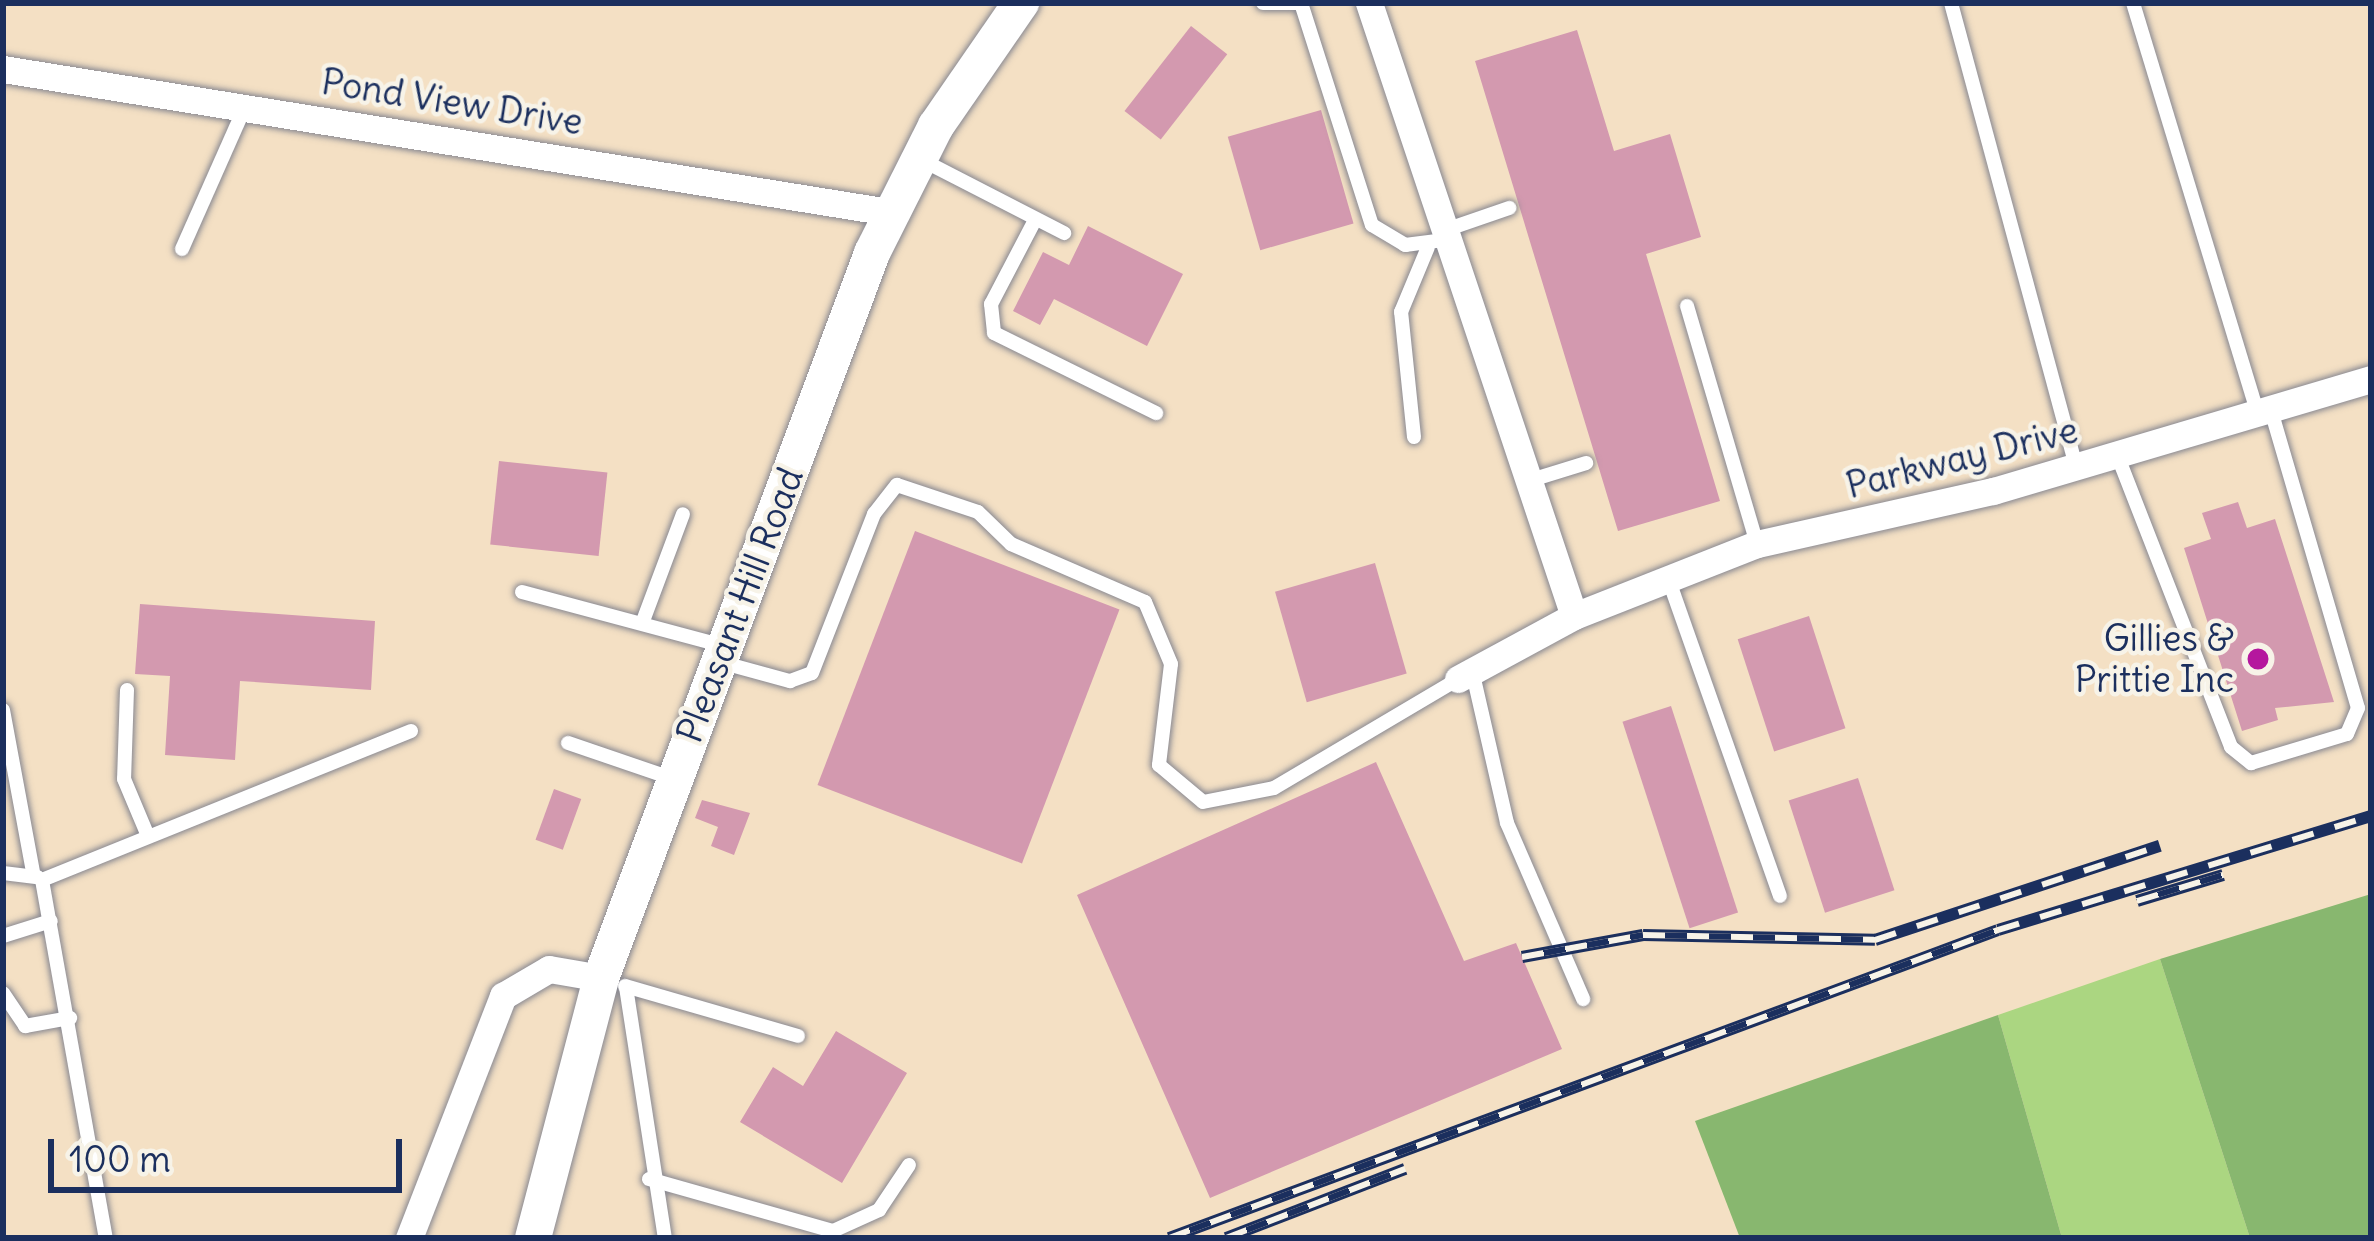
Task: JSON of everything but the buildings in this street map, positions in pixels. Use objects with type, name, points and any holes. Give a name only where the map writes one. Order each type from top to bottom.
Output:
[{"type":"street","name":"Pleasant Hill Road","points":[[532,1238],[674,779],[889,212],[917,158],[1021,3]]},
{"type":"street","points":[[1369,3],[1442,239],[1574,616]]},
{"type":"street","name":"Pond View Drive","points":[[3,69],[889,212]]},
{"type":"street","name":"Parkway Drive","points":[[1465,674],[1666,574],[1757,544],[2119,457],[2371,379]]},
{"type":"street","points":[[418,1233],[503,995],[549,969],[613,982]]},
{"type":"lane","points":[[1263,3],[1300,3],[1367,216],[1388,239],[1442,239],[1509,208]]},
{"type":"lane","points":[[1951,3],[2076,467]]},
{"type":"lane","points":[[2119,457],[2231,747],[2251,764],[2348,734],[2358,708],[2133,3]]},
{"type":"lane","points":[[182,249],[245,107]]},
{"type":"lane","points":[[917,158],[1064,233]]},
{"type":"lane","points":[[1035,220],[991,304],[994,333],[1156,413]]},
{"type":"lane","points":[[1414,437],[1401,312],[1442,239]]},
{"type":"lane","points":[[1687,306],[1757,544]]},
{"type":"lane","points":[[1528,481],[1586,464]]},
{"type":"lane","points":[[522,592],[644,621],[790,681],[812,673],[874,514],[897,485],[978,512],[1011,544],[1145,602],[1171,664],[1159,765],[1203,802],[1274,788],[1465,674],[1507,824],[1583,999]]},
{"type":"lane","points":[[644,621],[683,514]]},
{"type":"lane","points":[[1666,574],[1780,896]]},
{"type":"lane","points":[[127,690],[124,779],[148,836]]},
{"type":"lane","points":[[3,710],[70,1018],[106,1238]]},
{"type":"lane","points":[[3,873],[38,876],[253,804],[411,731]]},
{"type":"lane","points":[[568,743],[674,779]]},
{"type":"lane","points":[[3,936],[51,921]]},
{"type":"lane","points":[[613,982],[798,1036]]},
{"type":"lane","points":[[613,982],[644,1049],[649,1179],[664,1238]]},
{"type":"lane","points":[[3,993],[25,1025],[70,1018]]},
{"type":"lane","points":[[649,1179],[833,1232],[879,1210],[909,1165]]},
{"type":"green space","points":[[2371,894],[2371,1238],[2250,1238],[2160,959]]},
{"type":"green space","points":[[2160,959],[2250,1238],[2062,1238],[1998,1015]]},
{"type":"green space","points":[[1998,1015],[2062,1238],[1740,1238],[1695,1121]]},
{"type":"railway","points":[[1169,1238],[1998,930],[2371,816]]},
{"type":"railway","points":[[1522,957],[1643,935],[1875,940],[2160,846]]},
{"type":"railway","points":[[2137,901],[2223,875]]},
{"type":"railway","points":[[1226,1238],[1405,1169]]},
{"type":"place","name":"Gillies & Prittie Inc","points":[[2258,659]]}]
